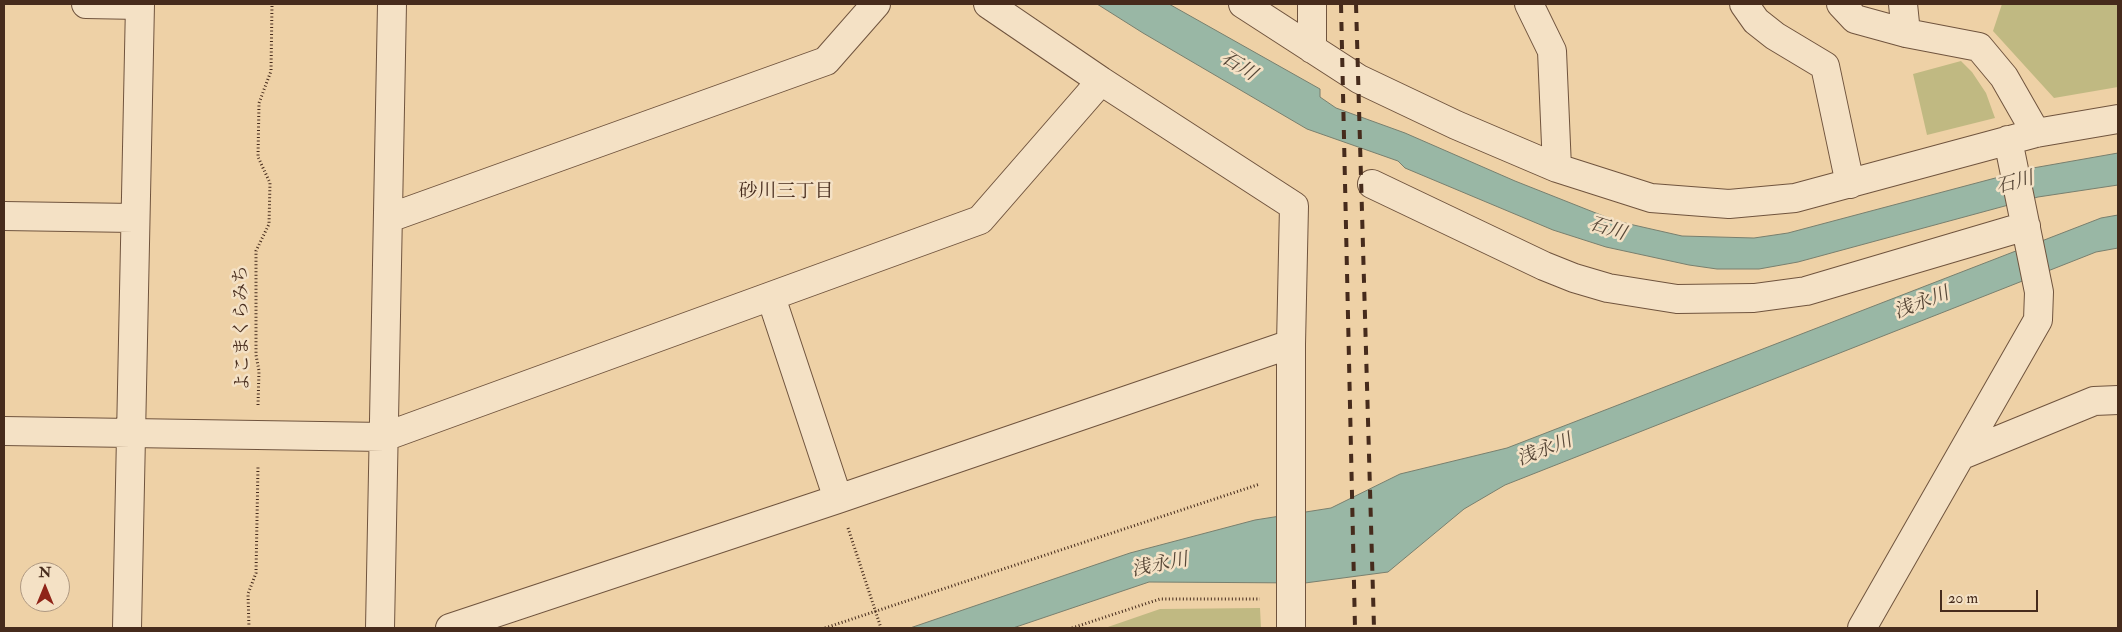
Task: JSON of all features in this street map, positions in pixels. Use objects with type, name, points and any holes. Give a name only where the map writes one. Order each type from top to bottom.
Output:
[{"type":"street","points":[[86,4],[140,4],[134,218],[127,628]]},
{"type":"street","points":[[380,628],[392,4]]},
{"type":"street","points":[[388,218],[826,60],[876,4]]},
{"type":"street","points":[[988,4],[1101,81],[1294,206],[1291,344],[1291,628]]},
{"type":"street","points":[[1243,4],[1359,79],[1557,168],[1651,198],[1729,204],[1795,198],[2010,148],[2036,133],[2118,119]]},
{"type":"street","points":[[1312,4],[1312,49]]},
{"type":"street","points":[[1529,4],[1552,51],[1557,168]]},
{"type":"street","points":[[1744,4],[1756,21],[1775,36],[1825,66],[1850,184]]},
{"type":"street","points":[[1842,4],[1855,19],[1906,33],[1979,46],[2004,77],[2036,133]]},
{"type":"street","points":[[1903,4],[1906,33]]},
{"type":"street","points":[[4,431],[384,437],[980,220],[1101,81]]},
{"type":"street","points":[[1862,628],[2038,320],[2038,292],[2010,148]]},
{"type":"street","points":[[1372,184],[1544,266],[1574,278],[1608,288],[1677,299],[1754,298],[1806,291],[2026,226]]},
{"type":"street","points":[[4,216],[134,218]]},
{"type":"street","points":[[771,297],[838,499]]},
{"type":"street","points":[[450,628],[838,499],[1291,344]]},
{"type":"street","points":[[1962,455],[2094,400],[2118,400]]},
{"type":"path","name":"よこまくらみち","points":[[249,628],[248,594],[256,573],[258,436],[256,251],[269,224],[270,183],[258,157],[259,103],[271,71],[272,4]]},
{"type":"path","points":[[825,628],[1261,484]]},
{"type":"path","points":[[838,499],[881,628]]},
{"type":"path","points":[[1072,628],[1160,598],[1262,598]]},
{"type":"shaded area","points":[[2002,4],[2118,4],[2118,87],[2054,98],[1993,31]]},
{"type":"shaded area","points":[[1961,61],[1972,72],[1986,93],[1995,118],[1927,135],[1913,74]]},
{"type":"shaded area","points":[[1260,608],[1261,628],[1105,628],[1160,609]]},
{"type":"water","name":"石川","points":[[1097,4],[1169,4],[1320,89],[1320,97],[1336,108],[1405,133],[1515,181],[1616,221],[1682,236],[1754,238],[1788,233],[2033,168],[2118,153],[2118,185],[2038,197],[1798,262],[1759,269],[1717,269],[1689,265],[1606,247],[1553,230],[1405,168],[1398,161],[1307,129]]},
{"type":"water","name":"浅永川","points":[[2118,215],[2118,248],[2096,252],[1505,485],[1464,509],[1388,572],[1305,583],[1149,582],[1013,628],[910,628],[1130,553],[1255,520],[1331,508],[1400,474],[1507,448],[2101,218]]},
{"type":"railway","points":[[1341,4],[1355,628]]},
{"type":"railway","points":[[1356,4],[1374,628]]},
{"type":"district","name":"砂川三丁目","points":[[786,193]]}]
